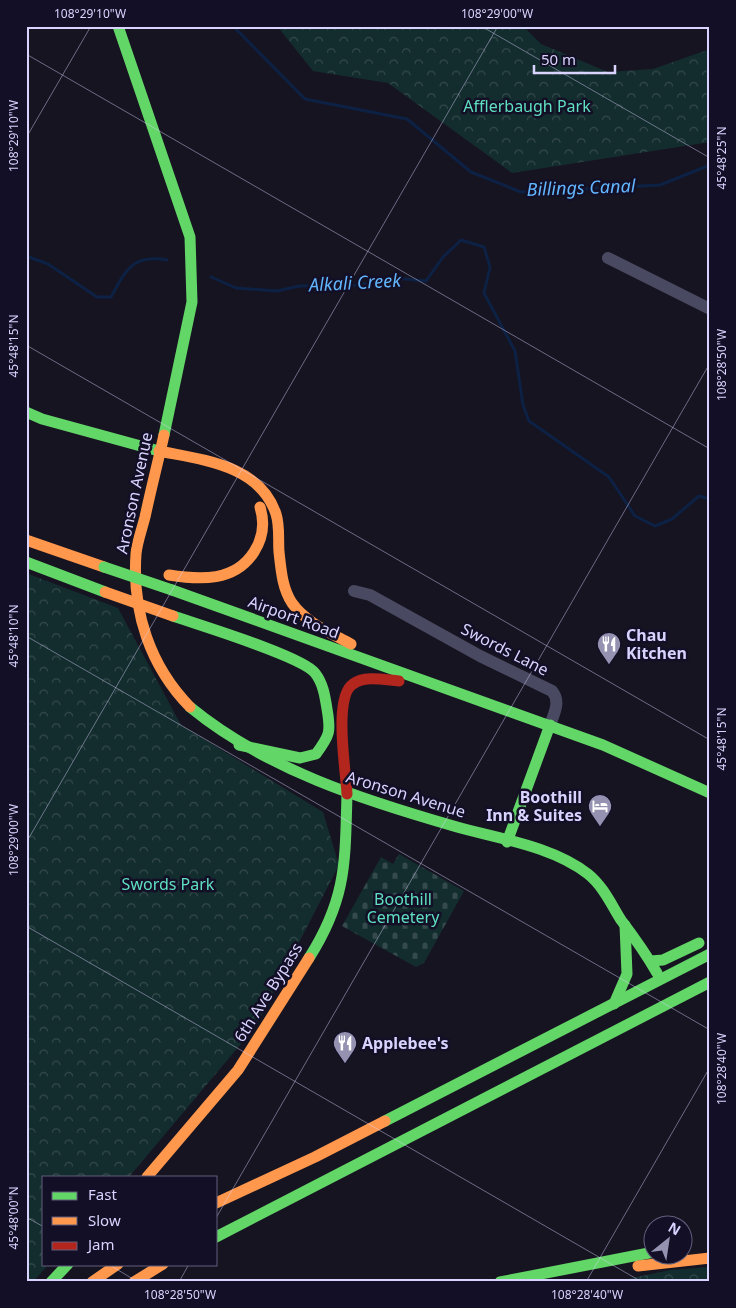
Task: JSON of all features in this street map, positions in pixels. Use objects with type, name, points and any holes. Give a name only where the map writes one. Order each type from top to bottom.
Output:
[{"type":"main road","name":"Aronson Avenue","points":[[118,26],[190,236],[194,285],[188,324],[136,553],[134,582],[146,638],[166,680],[200,718],[239,745],[347,794],[507,842],[581,870],[604,890],[625,925],[641,944],[675,1001]]},
{"type":"main road","points":[[26,412],[42,419],[233,469],[256,481],[269,496],[276,514],[284,586],[291,603],[315,623],[398,672]]},
{"type":"main road","points":[[104,567],[190,578],[213,578],[241,568],[256,550],[263,532],[261,509],[253,492],[233,469]]},
{"type":"main road","name":"Airport Road","points":[[26,540],[550,725],[648,763],[710,793]]},
{"type":"main road","points":[[26,562],[286,656],[314,671],[323,686],[329,710],[329,736],[316,754],[300,758],[239,745]]},
{"type":"main road","name":"6th Ave Bypass","points":[[148,1176],[238,1070],[325,932],[333,916],[343,882],[347,855],[347,794],[342,716],[343,699],[352,684],[363,679],[378,678],[440,687]]},
{"type":"main road","name":"Swords Lane","points":[[507,842],[550,725]]},
{"type":"main road","points":[[239,745],[285,776],[329,800],[346,822]]},
{"type":"main road","name":"Aronson Avenue","points":[[614,1004],[624,989],[628,978],[625,925]]},
{"type":"main road","points":[[651,961],[663,960],[710,939]]},
{"type":"main road","points":[[218,1203],[315,1157],[710,954]]},
{"type":"main road","points":[[218,1236],[710,982]]},
{"type":"main road","points":[[500,1282],[644,1254]]},
{"type":"main road","points":[[558,1282],[649,1264],[710,1258]]},
{"type":"main road","points":[[51,1282],[66,1266]]},
{"type":"main road","points":[[87,1280],[99,1266]]},
{"type":"main road","points":[[87,1280],[114,1266]]},
{"type":"main road","points":[[137,1280],[160,1266]]},
{"type":"street","points":[[608,258],[710,309]]},
{"type":"street","name":"Swords Lane","points":[[354,591],[370,595],[480,656],[552,690],[556,695],[557,703],[550,725]]},
{"type":"green space","name":"Afflerbaugh Park","points":[[277,26],[523,26],[541,44],[608,72],[653,69],[710,49],[710,142],[512,173],[388,83],[313,71]]},
{"type":"green space","name":"Swords Park","points":[[26,573],[118,608],[181,725],[323,812],[339,865],[256,1026],[130,1176],[42,1176],[42,1266],[47,1266],[33,1282],[26,1282]]},
{"type":"green space","name":"Boothill Cemetery","points":[[399,854],[464,891],[424,963],[416,967],[342,926],[381,857],[393,864]]},
{"type":"green space","points":[[710,1267],[710,1282],[613,1282],[670,1270]]},
{"type":"waterway","name":"Billings Canal","points":[[233,26],[305,99],[407,119],[471,172],[521,192],[660,185],[710,165]]},
{"type":"waterway","name":"Alkali Creek","points":[[211,277],[236,288],[277,291],[299,286],[358,285],[395,278],[426,281],[443,257],[461,240],[484,247],[490,267],[484,293],[515,351],[523,405],[529,421],[609,477],[635,516],[655,526],[672,519],[699,496],[710,499]]},
{"type":"waterway","name":"Alkali Creek","points":[[26,256],[48,264],[97,297],[111,297],[126,272],[138,262],[146,259],[167,260]]},
{"type":"traffic: fast","points":[[118,26],[190,237],[192,302],[164,435]]},
{"type":"traffic: fast","points":[[26,412],[42,419],[159,451]]},
{"type":"traffic: fast","points":[[26,562],[105,592]]},
{"type":"traffic: fast","points":[[104,567],[172,590]]},
{"type":"traffic: fast","points":[[172,590],[603,745],[710,793]]},
{"type":"traffic: fast","points":[[173,616],[249,641],[291,658],[315,673],[320,681],[325,699],[329,728],[327,737],[316,754],[300,758],[239,745]]},
{"type":"traffic: fast","points":[[190,707],[251,749],[317,781],[422,817],[525,844],[574,864],[588,874],[602,890],[657,973]]},
{"type":"traffic: fast","points":[[507,842],[550,725]]},
{"type":"traffic: fast","points":[[309,958],[331,917],[342,879],[346,840],[347,794]]},
{"type":"traffic: fast","points":[[614,1004],[627,974],[625,925]]},
{"type":"traffic: fast","points":[[651,961],[663,960],[699,943]]},
{"type":"traffic: fast","points":[[385,1121],[710,954]]},
{"type":"traffic: fast","points":[[218,1236],[710,982]]},
{"type":"traffic: fast","points":[[500,1282],[644,1254]]},
{"type":"traffic: fast","points":[[51,1282],[66,1266]]},
{"type":"traffic: slow","points":[[164,435],[138,540],[137,597],[146,637],[154,656],[164,674],[190,707]]},
{"type":"traffic: slow","points":[[159,451],[211,462],[244,475],[257,485],[268,498],[276,514],[282,578],[292,603],[312,622],[351,644]]},
{"type":"traffic: slow","points":[[169,575],[205,578],[227,574],[237,569],[254,552],[261,536],[263,525],[260,507]]},
{"type":"traffic: slow","points":[[26,540],[104,567]]},
{"type":"traffic: slow","points":[[105,592],[173,616]]},
{"type":"traffic: slow","points":[[148,1176],[238,1070],[309,958]]},
{"type":"traffic: slow","points":[[218,1202],[315,1157],[385,1121]]},
{"type":"traffic: slow","points":[[638,1266],[710,1258]]},
{"type":"traffic: slow","points":[[92,1282],[115,1266]]},
{"type":"traffic: slow","points":[[134,1282],[160,1266]]},
{"type":"traffic: jam","points":[[347,794],[342,735],[343,703],[347,692],[358,681],[375,679],[399,681]]},
{"type":"place","name":"Chau Kitchen","points":[[609,665]]},
{"type":"place","name":"Boothill Inn & Suites","points":[[600,827]]},
{"type":"place","name":"Applebee's","points":[[345,1064]]}]
